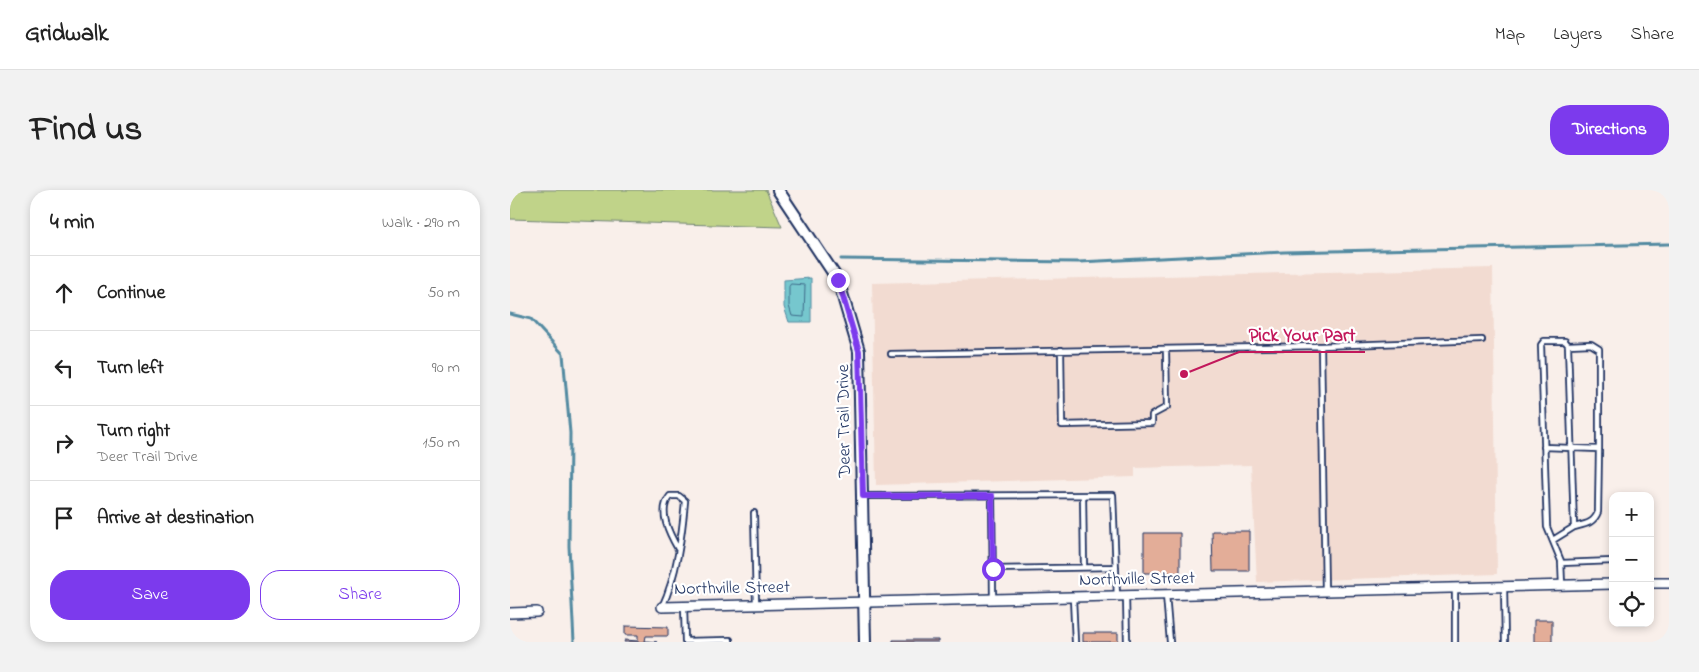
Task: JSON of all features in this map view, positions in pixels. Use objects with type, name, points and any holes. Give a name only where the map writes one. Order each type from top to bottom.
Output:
[{"type":"street","name":"Deer Trail Drive","points":[[778,190],[838,280],[859,351],[865,642]]},
{"type":"street","points":[[1654,583],[1669,583]]},
{"type":"street","name":"Northville Street","points":[[662,607],[1609,584]]},
{"type":"street","points":[[510,614],[538,612]]},
{"type":"lane","points":[[891,354],[1061,350],[1166,350],[1482,340]]},
{"type":"lane","points":[[1562,586],[1561,564],[1547,527],[1541,346],[1544,341],[1565,341],[1568,346],[1574,527]]},
{"type":"lane","points":[[1553,540],[1574,527],[1589,524],[1595,519],[1598,512],[1599,349],[1592,344],[1568,346]]},
{"type":"lane","points":[[1321,346],[1325,591]]},
{"type":"lane","points":[[1061,350],[1062,425],[1152,423],[1152,414],[1167,407],[1166,350]]},
{"type":"lane","points":[[1544,447],[1599,449]]},
{"type":"lane","points":[[662,607],[668,593],[678,549],[685,501],[679,496],[670,496],[665,511],[668,531],[678,549]]},
{"type":"lane","points":[[863,496],[1113,496],[1116,567],[1128,642]]},
{"type":"lane","points":[[992,496],[993,599]]},
{"type":"lane","points":[[1083,496],[1084,568]]},
{"type":"lane","points":[[754,513],[756,605]]},
{"type":"lane","points":[[1561,564],[1609,561]]},
{"type":"lane","points":[[993,569],[1116,567]]},
{"type":"lane","points":[[1504,587],[1505,642]]},
{"type":"lane","points":[[1454,642],[1455,588]]},
{"type":"lane","points":[[1166,595],[1170,642]]},
{"type":"lane","points":[[1073,598],[1075,642]]},
{"type":"lane","points":[[684,606],[685,641],[730,640],[730,642]]},
{"type":"shaded area","points":[[1493,268],[1497,574],[1257,582],[1251,465],[1135,468],[1135,477],[876,485],[872,283]]},
{"type":"green space","points":[[510,190],[766,190],[782,227],[510,219]]},
{"type":"water","points":[[811,278],[811,322],[789,322],[784,307],[784,280]]},
{"type":"building","points":[[1212,531],[1249,531],[1249,571],[1213,571]]},
{"type":"building","points":[[1144,533],[1180,533],[1180,573],[1144,573]]},
{"type":"building","points":[[1534,620],[1552,620],[1552,642],[1534,642]]},
{"type":"building","points":[[625,626],[668,627],[668,636],[646,636],[645,641],[657,642],[624,642],[625,640],[638,641],[638,635],[625,635]]},
{"type":"building","points":[[1083,633],[1118,633],[1118,642],[1083,642]]},
{"type":"building","points":[[893,640],[938,640],[938,642],[893,642]]},
{"type":"waterway","points":[[841,259],[1079,262],[1284,252],[1669,244]]},
{"type":"waterway","points":[[510,314],[531,319],[563,354],[570,433],[569,546],[574,642]]},
{"type":"place","name":"Pick Your Part","points":[[1184,374]]},
{"type":"route","points":[[838,280],[859,351],[863,496],[992,496],[993,569]]}]
